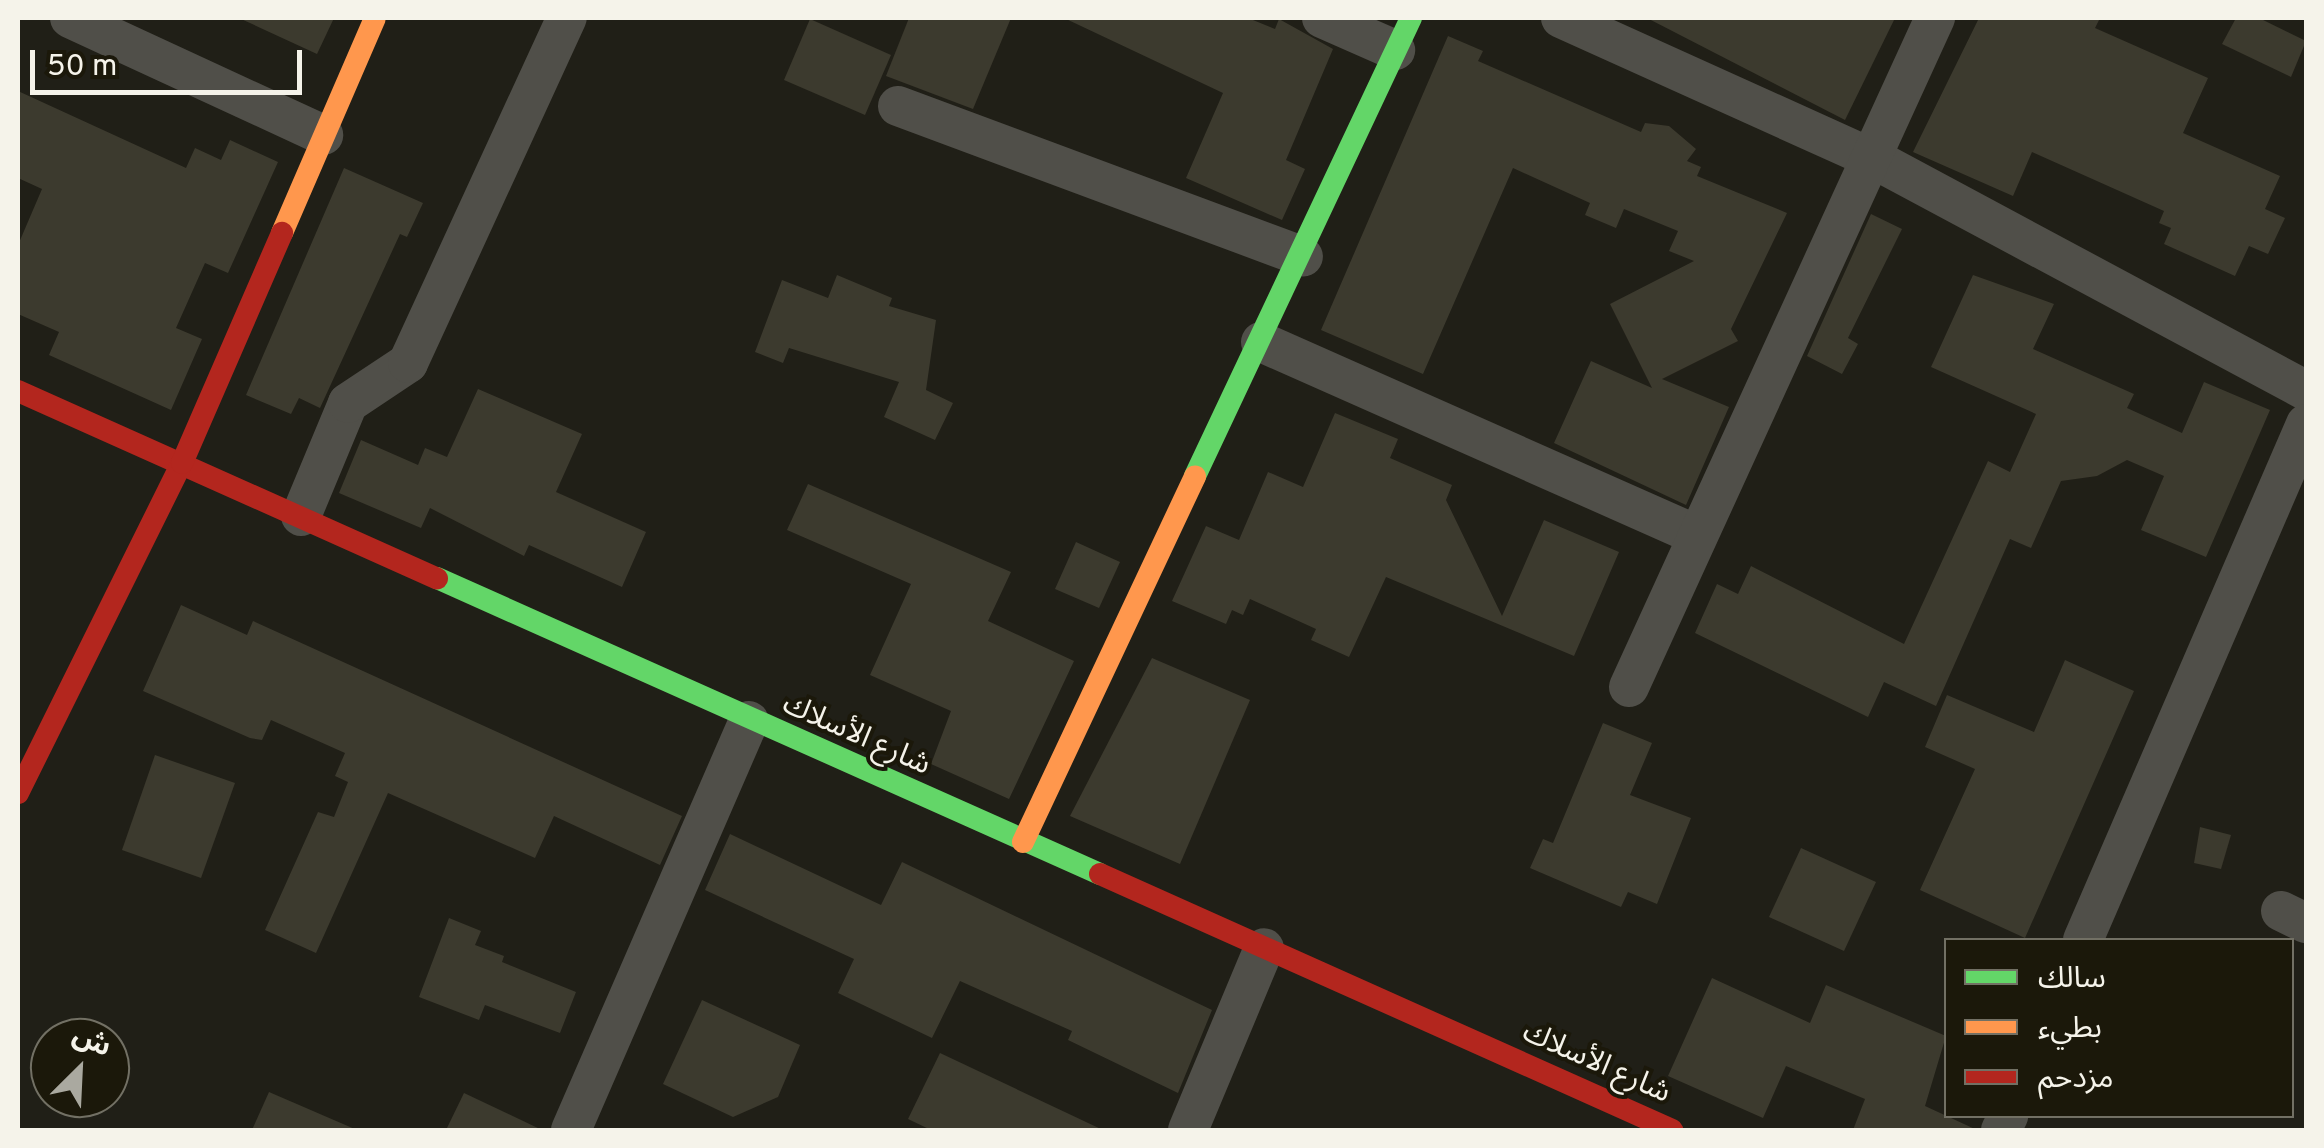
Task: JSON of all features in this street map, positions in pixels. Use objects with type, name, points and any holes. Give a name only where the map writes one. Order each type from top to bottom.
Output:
[{"type":"street","points":[[70,18],[323,135]]},
{"type":"street","points":[[18,793],[182,462],[376,18]]},
{"type":"street","points":[[300,516],[348,403],[408,364],[567,18]]},
{"type":"street","points":[[1023,842],[1303,257],[1403,34],[1322,18]]},
{"type":"street","points":[[1561,18],[1876,160],[2306,391]]},
{"type":"street","points":[[1629,687],[1696,535],[1876,160],[1935,18]]},
{"type":"street","points":[[898,106],[1303,257]]},
{"type":"street","points":[[1261,342],[1696,535]]},
{"type":"street","name":"شارع الأسلاك","points":[[18,391],[748,721],[1672,1130]]},
{"type":"street","points":[[2084,938],[2306,424]]},
{"type":"street","points":[[572,1130],[748,721]]},
{"type":"street","points":[[1188,1130],[1264,948]]},
{"type":"building","points":[[239,18],[334,18],[317,54]]},
{"type":"building","points":[[909,18],[1011,18],[973,109],[886,76]]},
{"type":"building","points":[[1064,18],[1248,18],[1275,29],[1279,19],[1333,49],[1286,160],[1305,169],[1282,220],[1186,178],[1223,93]]},
{"type":"building","points":[[1647,18],[1895,18],[1845,120]]},
{"type":"building","points":[[1979,18],[2100,18],[2095,28],[2208,78],[2183,133],[2280,176],[2265,209],[2285,218],[2268,254],[2249,246],[2235,276],[2164,244],[2171,228],[2159,223],[2164,211],[2032,152],[2013,196],[1913,152]]},
{"type":"building","points":[[2236,18],[2259,18],[2306,41],[2291,77],[2222,44]]},
{"type":"building","points":[[810,19],[891,55],[865,115],[784,80]]},
{"type":"building","points":[[1448,36],[1483,51],[1478,61],[1641,132],[1645,123],[1669,126],[1696,149],[1687,161],[1701,167],[1697,176],[1787,213],[1731,329],[1738,341],[1662,379],[1729,407],[1686,505],[1554,443],[1591,361],[1652,388],[1610,304],[1694,261],[1669,251],[1678,231],[1624,209],[1616,228],[1585,215],[1590,203],[1513,168],[1423,374],[1321,330]]},
{"type":"building","points":[[18,91],[186,168],[195,148],[221,160],[230,140],[278,162],[228,273],[205,263],[176,328],[202,339],[171,410],[49,355],[59,332],[18,314],[18,245],[42,189],[18,178]]},
{"type":"building","points":[[344,168],[423,203],[407,237],[400,234],[320,408],[299,398],[291,414],[246,395]]},
{"type":"building","points":[[1871,214],[1902,229],[1848,338],[1858,344],[1842,374],[1807,356]]},
{"type":"building","points":[[837,275],[892,298],[889,306],[936,320],[926,390],[953,403],[935,440],[884,417],[899,382],[789,348],[783,363],[755,352],[782,280],[828,298]]},
{"type":"building","points":[[1973,275],[2054,304],[2033,349],[2134,394],[2127,408],[2182,433],[2204,382],[2270,410],[2206,557],[2141,530],[2164,476],[2127,460],[2097,476],[2061,481],[2031,548],[2010,539],[1936,706],[1884,682],[1868,717],[1695,633],[1717,584],[1738,594],[1751,566],[1904,644],[1988,461],[2010,472],[2036,414],[1931,367]]},
{"type":"building","points":[[478,389],[582,434],[556,492],[646,532],[622,587],[529,545],[524,556],[430,508],[421,528],[339,493],[361,440],[418,465],[425,448],[447,457]]},
{"type":"building","points":[[1335,413],[1398,439],[1390,458],[1452,485],[1446,500],[1502,616],[1544,520],[1619,552],[1574,656],[1386,577],[1349,657],[1311,640],[1316,629],[1250,599],[1243,615],[1232,610],[1226,624],[1172,601],[1206,526],[1239,540],[1268,472],[1303,487]]},
{"type":"building","points":[[808,484],[1011,572],[988,621],[1074,661],[1009,799],[931,764],[951,711],[870,675],[911,584],[787,530]]},
{"type":"building","points":[[1076,542],[1120,562],[1099,608],[1055,589]]},
{"type":"building","points":[[181,605],[247,635],[253,621],[682,816],[660,865],[554,816],[535,858],[388,793],[316,953],[265,930],[318,812],[334,817],[348,782],[335,776],[345,753],[271,720],[262,740],[250,738],[143,691]]},
{"type":"building","points":[[1152,658],[1250,700],[1180,864],[1070,816]]},
{"type":"building","points":[[2065,660],[2134,691],[2025,938],[1920,890],[1975,769],[1925,747],[1947,695],[2034,732]]},
{"type":"building","points":[[1603,723],[1652,743],[1630,795],[1691,818],[1657,904],[1628,892],[1621,907],[1530,868],[1543,839],[1553,843]]},
{"type":"building","points":[[155,755],[235,783],[201,878],[122,850]]},
{"type":"building","points":[[2200,827],[2231,835],[2221,869],[2194,863]]},
{"type":"building","points":[[730,834],[881,905],[902,862],[1212,1010],[1178,1093],[1068,1040],[1072,1031],[960,981],[932,1038],[838,993],[854,959],[705,890]]},
{"type":"building","points":[[1801,848],[1876,882],[1844,951],[1769,917]]},
{"type":"building","points":[[449,918],[481,931],[475,945],[504,956],[502,962],[576,992],[560,1033],[485,1005],[479,1020],[419,997]]},
{"type":"building","points":[[1712,978],[1810,1023],[1826,985],[1944,1035],[1925,1106],[1977,1130],[1853,1130],[1865,1099],[1786,1066],[1763,1118],[1668,1076]]},
{"type":"building","points":[[702,1000],[800,1045],[778,1097],[733,1117],[663,1084]]},
{"type":"building","points":[[940,1053],[1103,1130],[931,1130],[908,1119]]},
{"type":"building","points":[[269,1092],[357,1130],[252,1130]]},
{"type":"building","points":[[464,1093],[542,1130],[446,1130]]},
{"type":"traffic: fast","points":[[1195,476],[1411,18]]},
{"type":"traffic: fast","points":[[437,578],[1100,874]]},
{"type":"traffic: slow","points":[[282,233],[375,18]]},
{"type":"traffic: slow","points":[[1023,842],[1195,476]]},
{"type":"traffic: jam","points":[[18,793],[182,463],[282,233]]},
{"type":"traffic: jam","points":[[18,391],[437,578]]},
{"type":"traffic: jam","points":[[1100,874],[1672,1130]]}]
